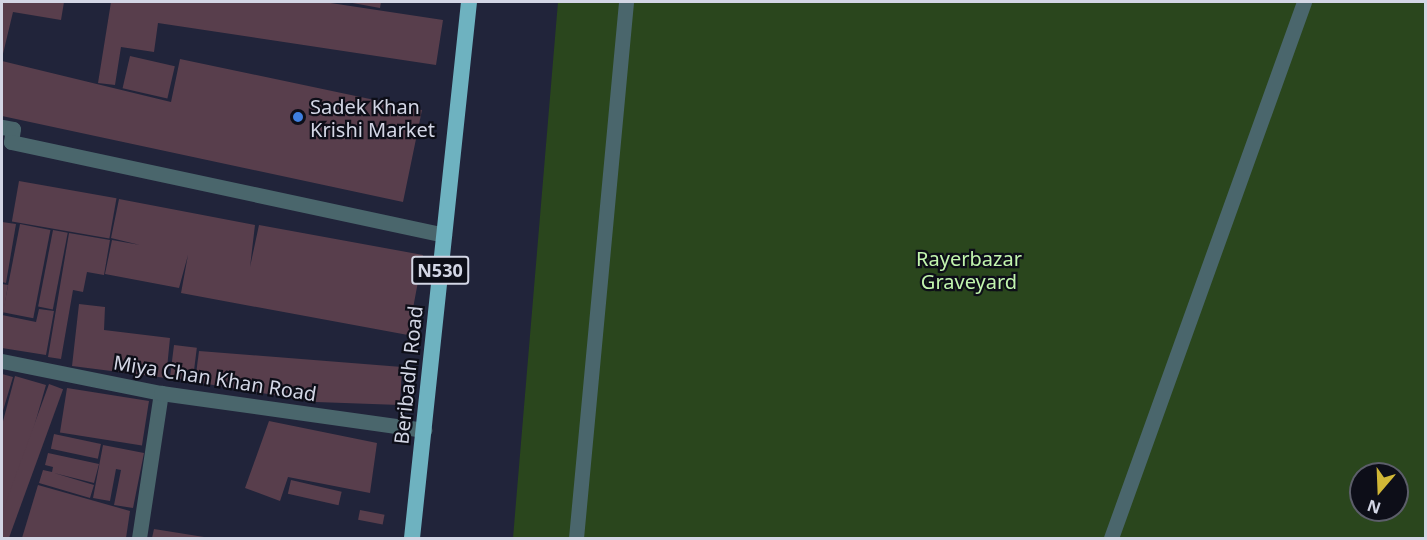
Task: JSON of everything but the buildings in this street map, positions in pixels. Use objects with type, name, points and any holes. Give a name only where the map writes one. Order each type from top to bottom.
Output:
[{"type":"highway","name":"Beribadh Road","points":[[412,538],[469,2]]},
{"type":"street","points":[[576,538],[626,2]]},
{"type":"street","points":[[1111,538],[1304,2]]},
{"type":"street","points":[[2,127],[13,129],[10,142],[444,236]]},
{"type":"street","name":"Miya Chan Khan Road","points":[[2,361],[161,393],[424,430]]},
{"type":"street","points":[[139,538],[161,393]]},
{"type":"green space","name":"Rayerbazar Graveyard","points":[[558,2],[1425,2],[1425,538],[513,538]]},
{"type":"place","name":"Sadek Khan Krishi Market","points":[[298,117]]}]
